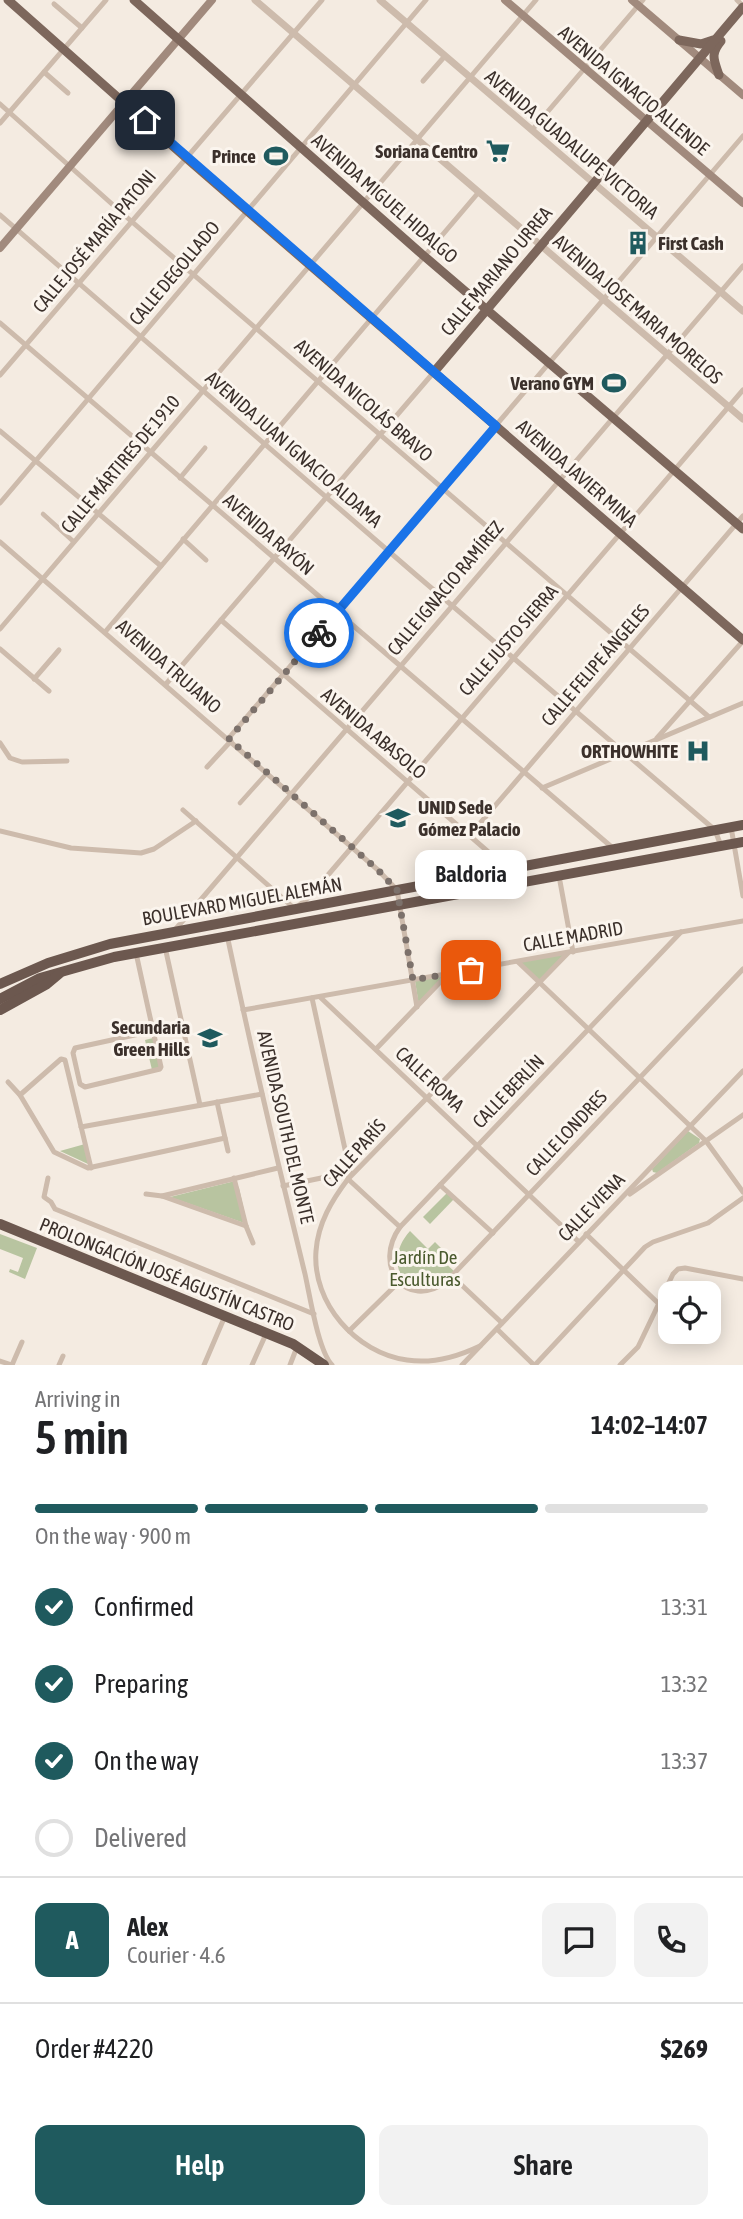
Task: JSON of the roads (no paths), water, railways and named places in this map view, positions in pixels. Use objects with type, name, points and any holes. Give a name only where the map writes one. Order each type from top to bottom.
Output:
[{"type":"highway","name":"BOULEVARD MIGUEL ALEMÁN","points":[[0,984],[79,952],[173,931],[743,825]]},
{"type":"highway","name":"BOULEVARD MIGUEL ALEMÁN","points":[[0,999],[40,978],[136,953],[738,843]]},
{"type":"highway","points":[[255,930],[263,924],[293,916],[296,914],[295,909]]},
{"type":"highway","points":[[165,947],[180,936],[211,930],[222,922]]},
{"type":"highway","points":[[0,1010],[47,984],[60,972]]},
{"type":"highway","name":"PROLONGACIÓN JOSÉ AGUSTÍN CASTRO","points":[[0,1224],[297,1347],[321,1364]]},
{"type":"main road","name":"AVENIDA JAVIER MINA","points":[[8,0],[743,641]]},
{"type":"main road","name":"AVENIDA MIGUEL HIDALGO","points":[[134,0],[424,256],[674,471],[741,523]]},
{"type":"main road","points":[[0,248],[212,0]]},
{"type":"main road","name":"AVENIDA IGNACIO ALLENDE","points":[[505,0],[743,203]]},
{"type":"main road","points":[[638,2],[743,95]]},
{"type":"main road","name":"CALLE MARIANO URREA","points":[[434,372],[718,37],[740,3]]},
{"type":"main road","points":[[719,75],[714,49],[743,16]]},
{"type":"main road","points":[[679,40],[701,44],[709,43],[718,37]]},
{"type":"street","points":[[0,123],[106,0]]},
{"type":"street","name":"AVENIDA JOSE MARIA MORELOS","points":[[255,0],[743,419]]},
{"type":"street","name":"CALLE JOSÉ MARÍA PATONI","points":[[0,375],[322,0]]},
{"type":"street","name":"AVENIDA GUADALUPE VICTORIA","points":[[380,0],[743,311]]},
{"type":"street","name":"CALLE DEGOLLADO","points":[[0,503],[426,0]]},
{"type":"street","name":"CALLE MÁRTIRES DE 1910","points":[[0,629],[536,0]]},
{"type":"street","points":[[532,130],[638,2]]},
{"type":"street","points":[[54,4],[82,27]]},
{"type":"street","points":[[423,81],[445,56]]},
{"type":"street","points":[[44,72],[68,93]]},
{"type":"street","name":"AVENIDA NICOLÁS BRAVO","points":[[0,104],[131,221],[709,717]]},
{"type":"street","points":[[208,767],[282,676],[743,136]]},
{"type":"street","points":[[105,632],[478,194]]},
{"type":"street","name":"AVENIDA JUAN IGNACIO ALDAMA","points":[[0,215],[715,830],[721,846]]},
{"type":"street","name":"CALLE IGNACIO RAMÍREZ","points":[[173,931],[743,266]]},
{"type":"street","name":"AVENIDA RAYÓN","points":[[0,323],[614,849]]},
{"type":"street","name":"CALLE MARIANO URREA","points":[[166,684],[434,372]]},
{"type":"street","name":"CALLE JUSTO SIERRA","points":[[295,909],[310,896],[743,390]]},
{"type":"street","points":[[0,431],[161,566]]},
{"type":"street","points":[[180,478],[205,448]]},
{"type":"street","points":[[43,514],[74,542]]},
{"type":"street","name":"CALLE FELIPE ÁNGELES","points":[[470,835],[741,523]]},
{"type":"street","points":[[183,539],[206,560]]},
{"type":"street","name":"AVENIDA TRUJANO","points":[[0,542],[230,740],[397,890]]},
{"type":"street","name":"AVENIDA ABASOLO","points":[[221,620],[282,676],[508,869]]},
{"type":"street","points":[[655,740],[743,641]]},
{"type":"street","points":[[0,649],[49,691]]},
{"type":"street","points":[[34,679],[59,650]]},
{"type":"street","points":[[542,788],[741,704],[743,712]]},
{"type":"street","points":[[0,743],[10,758],[22,762],[67,761]]},
{"type":"street","points":[[240,803],[267,773]]},
{"type":"street","points":[[183,810],[295,909]]},
{"type":"street","points":[[0,831],[71,848],[141,853],[154,849],[196,821]]},
{"type":"street","points":[[731,827],[738,843],[743,896]]},
{"type":"street","points":[[559,876],[571,952]]},
{"type":"street","points":[[397,890],[417,1007]]},
{"type":"street","name":"CALLE MADRID","points":[[243,1010],[743,921]]},
{"type":"street","name":"CALLE BERLÍN","points":[[399,1282],[391,1268],[389,1250],[400,1227],[681,932]]},
{"type":"street","name":"AVENIDA SOUTH DEL MONTE","points":[[226,935],[278,1168],[324,1353],[332,1365]]},
{"type":"street","points":[[165,947],[200,1105]]},
{"type":"street","name":"CALLE PARÍS","points":[[480,1346],[442,1359],[406,1360],[375,1350],[349,1331],[334,1313],[324,1294],[316,1261],[317,1241],[326,1213],[349,1175],[571,952]]},
{"type":"street","points":[[136,953],[153,1031],[160,1069],[82,1086],[73,1050],[153,1031]]},
{"type":"street","points":[[518,962],[706,1142],[743,1192]]},
{"type":"street","name":"CALLE LONDRES","points":[[399,1282],[408,1287],[426,1290],[440,1286],[452,1276],[743,969]]},
{"type":"street","points":[[376,1049],[448,974]]},
{"type":"street","name":"CALLE ROMA","points":[[320,997],[579,1242]]},
{"type":"street","points":[[312,998],[349,1175],[400,1227]]},
{"type":"street","points":[[20,1095],[64,1059],[90,1168]]},
{"type":"street","name":"CALLE VIENA","points":[[462,1365],[743,1071]]},
{"type":"street","points":[[8,1082],[20,1095],[54,1152],[90,1168],[225,1138]]},
{"type":"street","points":[[81,1127],[262,1094]]},
{"type":"street","points":[[217,1102],[228,1151]]},
{"type":"street","points":[[621,1200],[743,1115]]},
{"type":"street","points":[[162,1196],[278,1168]]},
{"type":"street","points":[[283,1186],[349,1175]]},
{"type":"street","points":[[48,1178],[44,1197],[55,1209],[314,1314]]},
{"type":"street","points":[[234,1178],[246,1226],[253,1242]]},
{"type":"street","points":[[440,1185],[493,1233]]},
{"type":"street","points":[[146,1194],[162,1196],[246,1226]]},
{"type":"street","points":[[496,1329],[534,1365],[649,1244],[708,1223],[743,1198]]},
{"type":"street","points":[[586,1234],[658,1303]]},
{"type":"street","points":[[302,1265],[316,1261]]},
{"type":"street","points":[[670,1281],[673,1274],[681,1268],[743,1279]]},
{"type":"street","points":[[452,1276],[502,1323]]},
{"type":"street","points":[[349,1331],[399,1282]]},
{"type":"street","points":[[310,1297],[324,1294]]},
{"type":"street","points":[[621,1365],[638,1347],[658,1306]]},
{"type":"street","points":[[204,1365],[225,1316]]},
{"type":"street","points":[[252,1365],[266,1334]]},
{"type":"street","points":[[0,1361],[12,1365],[22,1342]]},
{"type":"street","points":[[290,1365],[297,1347]]},
{"type":"street","points":[[59,1365],[62,1356]]},
{"type":"place","name":"Soriana Centro","points":[[498,151]]},
{"type":"place","name":"Prince","points":[[276,156]]},
{"type":"place","name":"First Cash","points":[[638,243]]},
{"type":"place","name":"Verano GYM","points":[[614,383]]},
{"type":"place","name":"ORTHOWHITE","points":[[698,751]]},
{"type":"place","name":"UNID Sede Gómez Palacio","points":[[398,818]]},
{"type":"place","name":"Baldoria","points":[[471,970]]},
{"type":"place","name":"Secundaria Green Hills","points":[[210,1038]]},
{"type":"park label","name":"Jardín De Esculturas","points":[[425,1268]]}]
